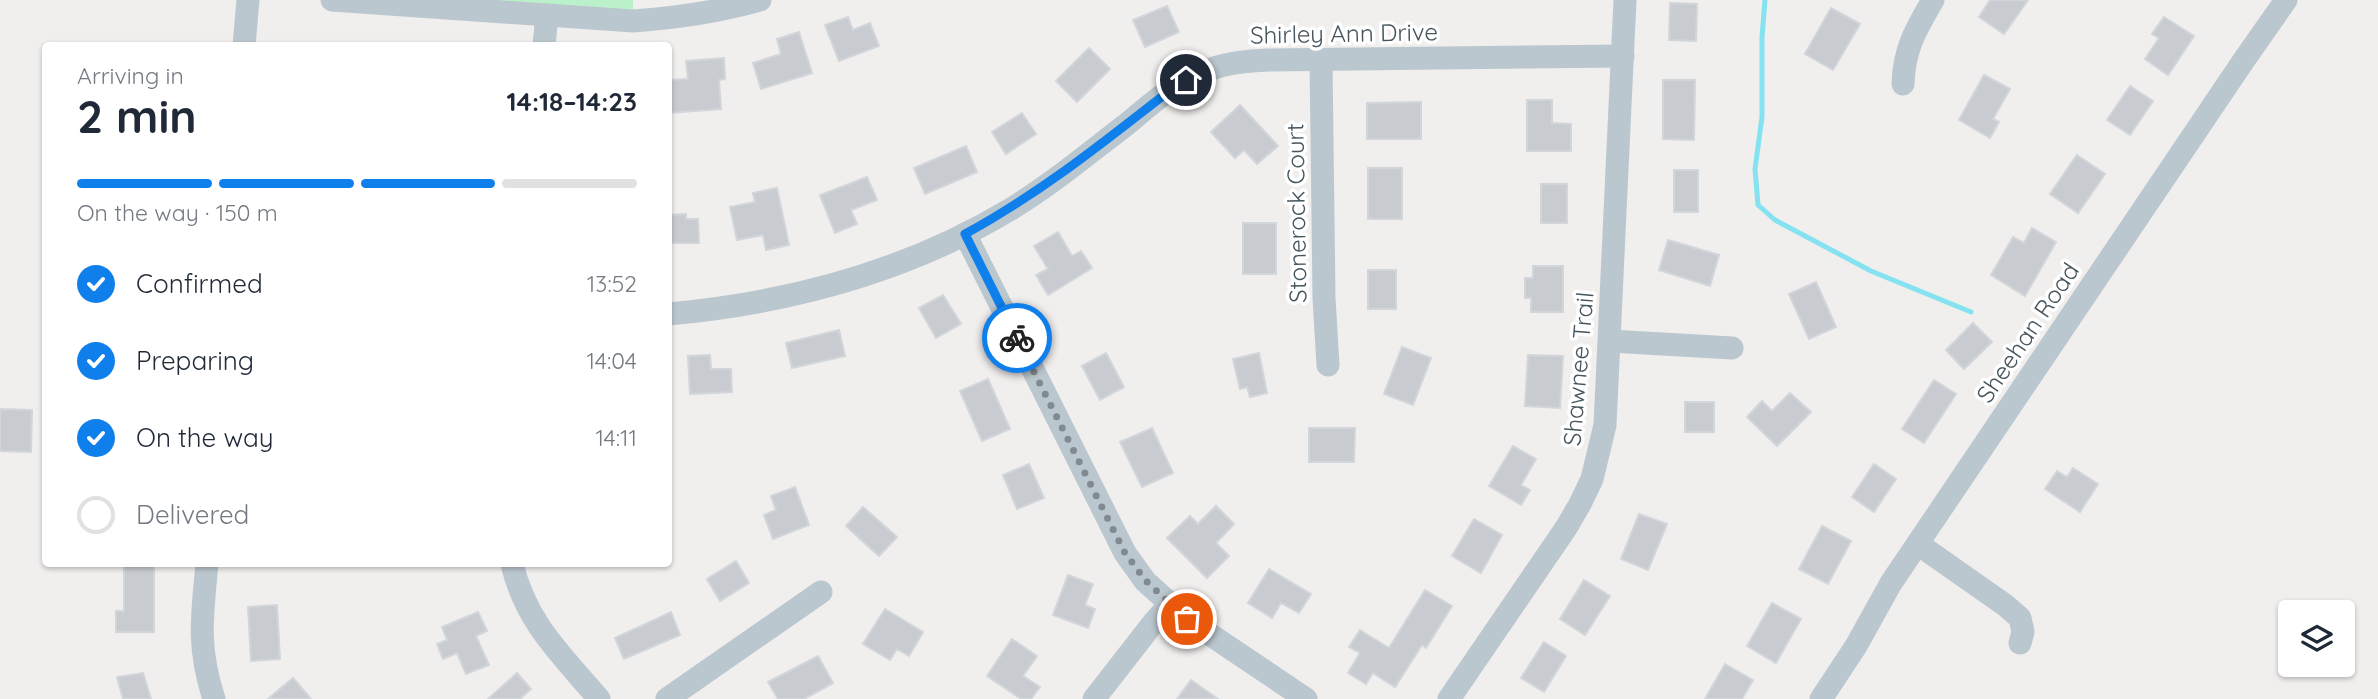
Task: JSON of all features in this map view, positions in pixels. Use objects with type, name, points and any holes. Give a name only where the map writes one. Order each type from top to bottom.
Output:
[{"type":"street","points":[[244,42],[248,0]]},
{"type":"street","points":[[332,0],[633,21],[722,10],[760,0]]},
{"type":"street","name":"Shawnee Trail","points":[[1449,699],[1580,504],[1592,479],[1605,425],[1625,0]]},
{"type":"street","points":[[1903,84],[1906,55],[1913,35],[1933,0]]},
{"type":"street","name":"Sheehan Road","points":[[1821,699],[1918,544],[2286,0]]},
{"type":"street","points":[[544,42],[547,15]]},
{"type":"street","name":"Shirley Ann Drive","points":[[672,314],[769,302],[822,289],[875,272],[965,234],[1012,208],[1055,179],[1173,88],[1200,73],[1245,61],[1622,56]]},
{"type":"street","name":"Stonerock Court","points":[[1321,60],[1324,298],[1328,365]]},
{"type":"street","points":[[965,234],[1125,553],[1169,605],[1306,699]]},
{"type":"street","points":[[1610,341],[1732,348]]},
{"type":"street","points":[[1918,544],[2020,618],[2023,632],[2020,643]]},
{"type":"street","points":[[207,567],[201,627],[202,650],[205,673],[214,699]]},
{"type":"street","points":[[513,567],[518,587],[538,627],[599,699]]},
{"type":"street","points":[[667,699],[821,592]]},
{"type":"street","points":[[1094,699],[1169,605]]},
{"type":"green space","points":[[332,0],[633,0],[633,21]]},
{"type":"building","points":[[1990,0],[2028,0],[2004,34],[1979,17]]},
{"type":"building","points":[[1670,3],[1697,4],[1696,41],[1669,40]]},
{"type":"building","points":[[1167,6],[1179,32],[1145,47],[1133,20]]},
{"type":"building","points":[[1831,8],[1860,24],[1833,70],[1805,54]]},
{"type":"building","points":[[848,17],[853,30],[870,23],[879,46],[839,61],[825,25]]},
{"type":"building","points":[[2164,17],[2194,36],[2168,75],[2145,59],[2159,38],[2152,34]]},
{"type":"building","points":[[799,32],[812,73],[761,89],[753,63],[781,54],[777,39]]},
{"type":"building","points":[[1089,48],[1110,69],[1077,102],[1056,81]]},
{"type":"building","points":[[724,58],[725,79],[719,80],[721,109],[672,113],[672,80],[688,79],[686,61]]},
{"type":"building","points":[[1984,75],[2010,89],[1993,119],[1999,122],[1990,138],[1959,120]]},
{"type":"building","points":[[1663,80],[1695,80],[1694,140],[1663,139]]},
{"type":"building","points":[[2130,86],[2153,101],[2130,135],[2107,120]]},
{"type":"building","points":[[1527,100],[1552,100],[1552,123],[1571,124],[1571,151],[1527,151]]},
{"type":"building","points":[[1421,102],[1421,139],[1367,139],[1367,103]]},
{"type":"building","points":[[1240,105],[1278,146],[1257,164],[1244,150],[1235,158],[1211,132]]},
{"type":"building","points":[[1022,113],[1036,134],[1006,154],[992,132]]},
{"type":"building","points":[[966,146],[977,172],[925,194],[914,168]]},
{"type":"building","points":[[2077,155],[2105,174],[2078,213],[2050,194]]},
{"type":"building","points":[[1368,168],[1402,168],[1402,219],[1368,219]]},
{"type":"building","points":[[1674,170],[1698,170],[1698,212],[1674,212]]},
{"type":"building","points":[[867,177],[877,200],[851,210],[857,224],[835,233],[820,195]]},
{"type":"building","points":[[1541,184],[1567,184],[1567,223],[1541,223]]},
{"type":"building","points":[[777,188],[789,245],[766,250],[763,235],[737,240],[730,207],[755,202],[753,193]]},
{"type":"building","points":[[686,214],[686,219],[698,219],[699,243],[672,243],[672,215]]},
{"type":"building","points":[[1243,223],[1276,223],[1276,274],[1243,274]]},
{"type":"building","points":[[2032,228],[2056,242],[2025,296],[1991,275],[2013,237],[2024,243]]},
{"type":"building","points":[[1058,232],[1072,256],[1081,251],[1092,268],[1048,295],[1036,275],[1048,269],[1034,246]]},
{"type":"building","points":[[1668,240],[1719,255],[1710,286],[1659,270]]},
{"type":"building","points":[[1533,266],[1563,266],[1563,312],[1531,312],[1531,298],[1525,298],[1525,278],[1533,278]]},
{"type":"building","points":[[1368,270],[1396,270],[1396,309],[1368,309]]},
{"type":"building","points":[[1816,282],[1836,327],[1809,339],[1789,294]]},
{"type":"building","points":[[943,295],[961,324],[936,338],[919,308]]},
{"type":"building","points":[[1973,323],[1992,342],[1964,369],[1946,350]]},
{"type":"building","points":[[839,330],[845,356],[792,368],[786,343]]},
{"type":"building","points":[[1402,347],[1431,358],[1413,405],[1384,394]]},
{"type":"building","points":[[1106,353],[1124,387],[1100,400],[1082,366]]},
{"type":"building","points":[[1259,353],[1267,393],[1250,397],[1247,387],[1240,389],[1233,359]]},
{"type":"building","points":[[710,355],[711,369],[731,369],[732,392],[690,394],[688,356]]},
{"type":"building","points":[[1528,355],[1563,356],[1560,408],[1525,406]]},
{"type":"building","points":[[988,379],[1010,429],[982,441],[960,391]]},
{"type":"building","points":[[1934,380],[1956,394],[1924,443],[1902,429]]},
{"type":"building","points":[[1790,393],[1811,412],[1777,446],[1747,417],[1762,401],[1772,411]]},
{"type":"building","points":[[1685,402],[1714,402],[1714,432],[1685,432]]},
{"type":"building","points":[[0,409],[32,410],[31,452],[0,451]]},
{"type":"building","points":[[1152,428],[1173,473],[1142,487],[1120,442]]},
{"type":"building","points":[[1309,428],[1355,428],[1354,462],[1309,462]]},
{"type":"building","points":[[1513,446],[1536,459],[1521,485],[1530,490],[1521,505],[1489,486]]},
{"type":"building","points":[[1029,464],[1044,498],[1017,509],[1003,475]]},
{"type":"building","points":[[1874,464],[1896,479],[1874,512],[1852,497]]},
{"type":"building","points":[[2073,468],[2098,484],[2080,512],[2045,489],[2057,471],[2067,477]]},
{"type":"building","points":[[795,487],[809,525],[773,539],[764,515],[776,510],[771,496]]},
{"type":"building","points":[[1216,506],[1234,524],[1216,543],[1229,556],[1207,578],[1167,538],[1190,516],[1198,524]]},
{"type":"building","points":[[863,507],[897,537],[879,556],[846,526]]},
{"type":"building","points":[[1639,514],[1667,524],[1648,570],[1621,559]]},
{"type":"building","points":[[1474,519],[1502,535],[1481,573],[1452,556]]},
{"type":"building","points":[[1822,526],[1851,541],[1828,584],[1799,569]]},
{"type":"building","points":[[736,561],[749,583],[720,601],[707,579]]},
{"type":"building","points":[[124,567],[154,567],[154,632],[116,632],[116,611],[124,611]]},
{"type":"building","points":[[1269,569],[1311,594],[1299,613],[1281,603],[1272,618],[1248,603]]},
{"type":"building","points":[[1068,575],[1093,584],[1085,605],[1095,609],[1088,628],[1053,615]]},
{"type":"building","points":[[1584,580],[1610,596],[1585,635],[1560,619]]},
{"type":"building","points":[[1425,590],[1452,606],[1426,648],[1422,645],[1395,687],[1373,673],[1366,684],[1348,673],[1360,653],[1349,647],[1360,630],[1389,648]]},
{"type":"building","points":[[1772,603],[1801,619],[1776,663],[1747,646]]},
{"type":"building","points":[[277,605],[280,659],[251,661],[248,607]]},
{"type":"building","points":[[885,609],[923,632],[909,656],[897,649],[890,660],[863,644]]},
{"type":"building","points":[[478,612],[487,631],[476,636],[489,665],[466,674],[457,653],[443,659],[437,644],[447,640],[442,627]]},
{"type":"building","points":[[671,612],[680,635],[624,659],[615,638]]},
{"type":"building","points":[[1012,639],[1037,656],[1023,676],[1040,687],[1031,699],[1021,699],[987,676]]},
{"type":"building","points":[[1544,642],[1566,656],[1544,692],[1521,678]]},
{"type":"building","points":[[818,656],[833,683],[804,699],[778,699],[768,682]]},
{"type":"building","points":[[1725,664],[1753,680],[1742,699],[1705,699]]},
{"type":"building","points":[[143,673],[151,699],[123,699],[117,677]]},
{"type":"building","points":[[517,673],[531,689],[520,699],[488,699]]},
{"type":"building","points":[[293,678],[311,699],[268,699]]},
{"type":"building","points":[[1191,680],[1218,699],[1177,699]]},
{"type":"waterway","points":[[1765,0],[1762,117],[1755,169],[1758,205],[1775,220],[1871,271],[1971,312]]},
{"type":"way so far","points":[[1017,338],[1125,553],[1146,581],[1187,619]]},
{"type":"route","points":[[1017,338],[965,234],[1012,208],[1066,172],[1186,80]]}]
